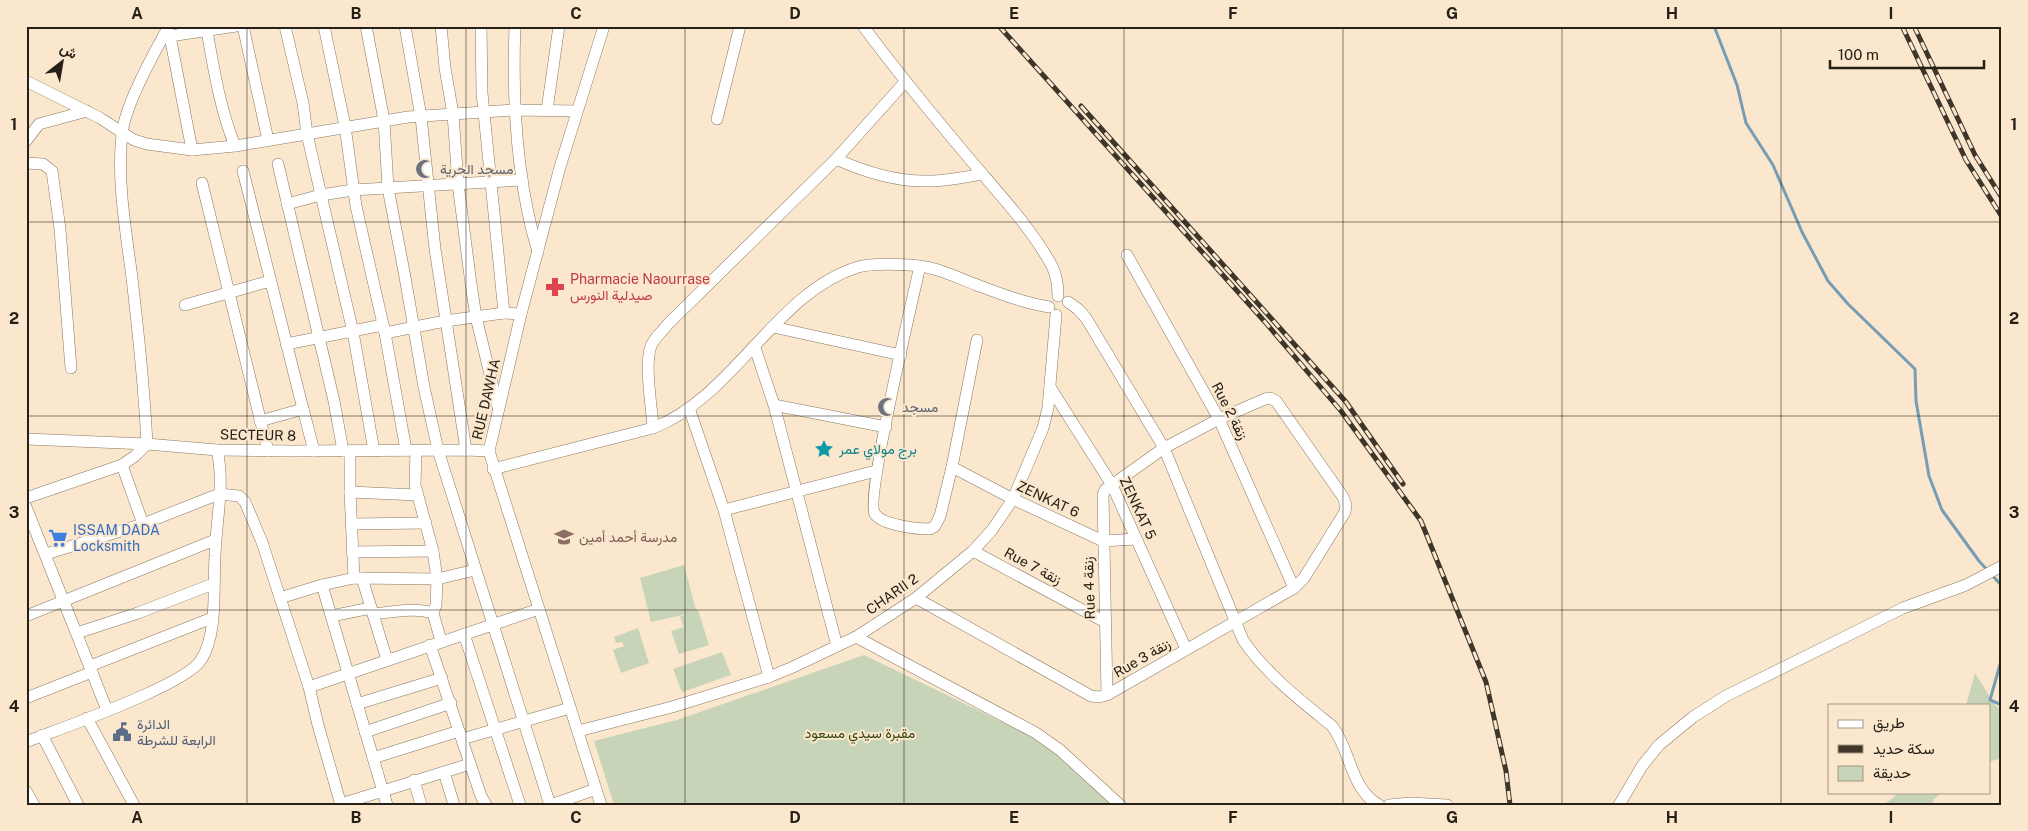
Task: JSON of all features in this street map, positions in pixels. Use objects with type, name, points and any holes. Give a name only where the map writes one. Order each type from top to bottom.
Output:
[{"type":"street","points":[[168,32],[207,31],[236,26]]},
{"type":"street","points":[[243,26],[268,140]]},
{"type":"street","points":[[285,26],[303,103],[307,134],[353,332],[374,451]]},
{"type":"street","points":[[324,26],[345,126],[354,190],[411,450],[417,495],[433,551],[437,579],[436,605],[433,613],[442,678],[481,796],[486,805]]},
{"type":"street","points":[[366,26],[384,120],[388,188],[424,388],[438,450],[550,805],[596,789]]},
{"type":"street","points":[[405,26],[420,116],[444,321],[466,450]]},
{"type":"street","points":[[441,26],[445,68],[453,114],[458,184],[476,317],[498,409]]},
{"type":"street","points":[[481,26],[484,112],[504,313]]},
{"type":"street","points":[[515,26],[514,110],[527,212],[538,252]]},
{"type":"street","points":[[547,110],[559,26]]},
{"type":"street","name":"RUE DAWHA","points":[[601,805],[489,452],[521,314],[565,148],[604,26]]},
{"type":"street","points":[[717,119],[740,26]]},
{"type":"street","points":[[493,469],[666,423],[689,408],[729,374],[773,327],[801,301],[828,280],[859,267],[920,266],[947,273],[1009,298],[1053,311],[1066,312],[1058,281],[1052,267],[1035,240],[905,82],[862,26]]},
{"type":"street","points":[[207,31],[218,92],[228,129],[235,146]]},
{"type":"street","points":[[26,498],[122,465],[147,444],[145,394],[120,164],[122,133],[132,100],[168,32]]},
{"type":"street","points":[[168,32],[192,150]]},
{"type":"street","points":[[26,81],[87,111],[134,140],[147,144],[192,150],[235,146],[345,126],[420,116],[514,110],[577,111]]},
{"type":"street","points":[[653,428],[649,384],[652,343],[668,324],[836,159],[905,82]]},
{"type":"street","points":[[26,140],[38,124],[87,111]]},
{"type":"street","points":[[836,159],[872,173],[904,180],[928,181],[982,174]]},
{"type":"street","points":[[26,163],[43,164],[52,171],[60,228],[71,368]]},
{"type":"street","points":[[278,164],[347,451],[352,552],[358,578],[372,611],[387,660]]},
{"type":"street","points":[[243,171],[314,451]]},
{"type":"street","points":[[288,204],[321,195],[354,190],[522,180]]},
{"type":"street","points":[[202,183],[268,451]]},
{"type":"street","name":"Rue 2 زنقة","points":[[1127,254],[1219,419],[1294,588]]},
{"type":"street","points":[[920,266],[876,471],[873,507],[875,514],[886,522],[930,529],[935,526],[940,516],[952,468],[977,340]]},
{"type":"street","points":[[186,305],[270,281]]},
{"type":"street","points":[[1053,311],[1051,300],[1063,299],[1078,308],[1086,318],[1164,448],[1243,640],[1252,654],[1270,673],[1332,726],[1340,737],[1358,782],[1366,795],[1379,805]]},
{"type":"street","name":"CHARII 2","points":[[578,731],[672,707],[769,677],[838,646],[856,637],[916,598],[974,551],[992,530],[1013,499],[1043,428],[1048,408],[1050,387],[1053,311]]},
{"type":"street","points":[[286,344],[353,332],[414,328],[444,321],[504,313],[521,314]]},
{"type":"street","points":[[773,327],[901,355]]},
{"type":"street","points":[[755,348],[774,405],[838,646]]},
{"type":"street","name":"ZENKAT 5","points":[[1050,387],[1112,485],[1186,649]]},
{"type":"street","name":"Rue 3 زنقة","points":[[916,598],[1091,696],[1099,697],[1107,695],[1294,588],[1304,578],[1345,512],[1346,505],[1343,497],[1276,401],[1270,398],[1264,399],[1219,419]]},
{"type":"street","points":[[774,405],[886,427]]},
{"type":"street","points":[[689,408],[724,510],[769,677]]},
{"type":"street","points":[[260,420],[303,409]]},
{"type":"street","points":[[1112,485],[1164,448],[1219,419]]},
{"type":"street","name":"SECTEUR 8","points":[[26,439],[147,444],[217,450],[466,450],[489,452]]},
{"type":"street","points":[[26,742],[107,710],[194,670],[202,660],[209,640],[212,618],[215,540],[221,471],[217,450]]},
{"type":"street","points":[[122,465],[143,524]]},
{"type":"street","name":"ZENKAT 6","points":[[952,468],[1103,541],[1136,540]]},
{"type":"street","points":[[724,510],[876,471]]},
{"type":"street","name":"Rue 4 زنقة","points":[[1107,695],[1103,495],[1108,487],[1112,485]]},
{"type":"street","points":[[350,492],[417,495]]},
{"type":"street","points":[[46,554],[143,524],[219,494],[239,496],[245,502],[262,542],[309,687],[341,804],[470,764]]},
{"type":"street","points":[[26,507],[107,710]]},
{"type":"street","points":[[351,524],[426,523]]},
{"type":"street","points":[[26,616],[215,540]]},
{"type":"street","points":[[352,552],[433,551]]},
{"type":"street","name":"Rue 7 زنقة","points":[[974,551],[1105,622]]},
{"type":"street","points":[[1619,805],[1642,766],[1659,745],[1693,717],[1726,696],[1903,608],[1984,577],[2002,566]]},
{"type":"street","points":[[280,598],[322,585],[358,578],[437,579],[475,570]]},
{"type":"street","points":[[77,633],[213,584]]},
{"type":"street","points":[[322,585],[388,805]]},
{"type":"street","points":[[309,687],[539,609]]},
{"type":"street","points":[[331,616],[372,611],[433,613]]},
{"type":"street","points":[[26,698],[212,618]]},
{"type":"street","points":[[464,634],[520,805]]},
{"type":"street","points":[[856,637],[1036,733],[1060,750],[1120,805]]},
{"type":"street","points":[[357,704],[442,678]]},
{"type":"street","points":[[365,732],[451,703]]},
{"type":"street","points":[[373,758],[461,735],[496,730],[570,708]]},
{"type":"street","points":[[87,718],[134,805]]},
{"type":"street","points":[[42,735],[78,805]]},
{"type":"street","points":[[444,772],[454,805]]},
{"type":"street","points":[[414,780],[421,805]]},
{"type":"street","points":[[26,791],[34,805]]},
{"type":"street","points":[[1389,805],[1410,802],[1447,805]]},
{"type":"green space","points":[[684,565],[696,610],[698,610],[709,645],[679,654],[671,631],[684,627],[680,617],[687,614],[651,622],[640,578]]},
{"type":"green space","points":[[638,628],[649,663],[621,673],[613,650],[624,646],[622,642],[616,643],[614,637]]},
{"type":"green space","points":[[722,652],[731,675],[682,692],[673,669]]},
{"type":"green space","name":"مقبرة سيدي مسعود","points":[[864,655],[1058,749],[1115,805],[614,805],[594,741],[677,720]]},
{"type":"green space","points":[[1975,673],[1995,705],[2002,711],[2002,750],[1998,759],[1990,762],[1990,704],[1966,704]]},
{"type":"green space","points":[[1896,794],[1940,794],[1934,799],[1932,805],[1883,805]]},
{"type":"waterway","points":[[1714,26],[1737,85],[1746,123],[1773,165],[1802,232],[1828,281],[1848,304],[1915,369],[1916,401],[1929,476],[1942,510],[1979,561],[2002,586]]},
{"type":"waterway","points":[[2002,647],[2001,661],[1990,700],[2002,705]]},
{"type":"railway","points":[[999,26],[1265,322],[1341,411],[1421,521],[1486,682],[1506,771],[1510,805]]},
{"type":"railway","points":[[1902,26],[1966,160],[2002,217]]},
{"type":"railway","points":[[1914,26],[1975,155],[2002,198]]},
{"type":"railway","points":[[1081,106],[1346,402],[1403,484]]},
{"type":"place","name":"مسجد الحرية","points":[[425,169]]},
{"type":"place","name":"Pharmacie Naourrase صيدلية النورس","points":[[555,287]]},
{"type":"place","name":"مسجد","points":[[887,407]]},
{"type":"place","name":"برج مولاي عمر","points":[[824,449]]},
{"type":"place","name":"مدرسة أحمد أمين","points":[[564,537]]},
{"type":"place","name":"ISSAM DADA Locksmith","points":[[58,538]]},
{"type":"place","name":"الدائرة الرابعة للشرطة","points":[[122,732]]}]
